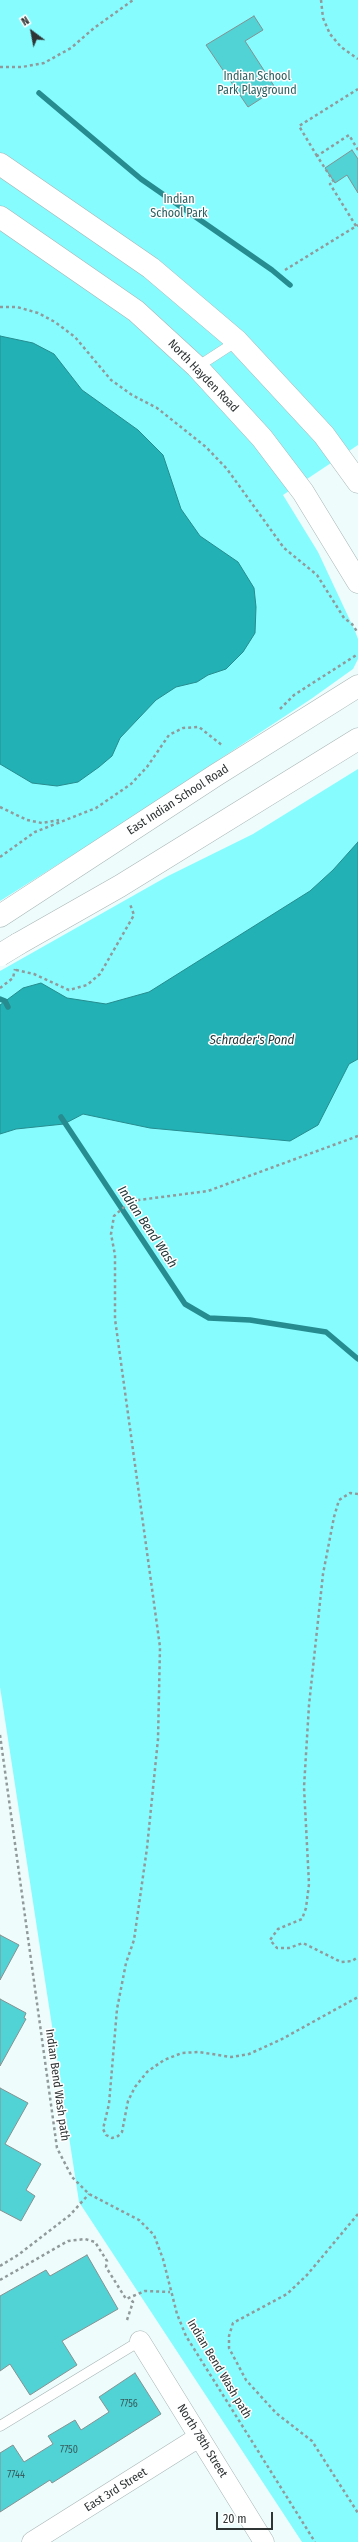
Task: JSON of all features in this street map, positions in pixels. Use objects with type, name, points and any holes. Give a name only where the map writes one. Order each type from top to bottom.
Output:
[{"type":"main road","points":[[0,164],[151,268],[237,341],[324,435],[358,482]]},
{"type":"main road","name":"North Hayden Road","points":[[0,217],[136,311],[198,367],[262,438],[303,492],[358,582]]},
{"type":"main road","name":"East Indian School Road","points":[[0,916],[355,688]]},
{"type":"main road","points":[[10,955],[358,739]]},
{"type":"street","name":"North 78th Street","points":[[140,2341],[264,2542]]},
{"type":"street","name":"East 3rd Street","points":[[32,2542],[54,2536],[199,2437]]},
{"type":"lane","points":[[198,367],[237,341]]},
{"type":"lane","points":[[0,2426],[140,2341]]},
{"type":"path","points":[[0,67],[22,67],[44,63],[71,48],[94,28],[133,0]]},
{"type":"path","points":[[321,0],[323,18],[330,34],[341,47],[358,59]]},
{"type":"path","points":[[285,270],[357,225],[330,184],[334,182],[299,126],[358,89]]},
{"type":"path","points":[[317,156],[349,135],[358,150]]},
{"type":"path","points":[[0,308],[17,307],[38,313],[54,322],[80,343],[111,380],[132,395],[157,408],[206,447],[227,469],[284,548],[317,575],[344,618],[352,624],[358,633]]},
{"type":"path","points":[[278,710],[294,695],[358,654]]},
{"type":"path","points":[[0,856],[35,832],[96,808],[131,784],[147,767],[169,736],[183,728],[199,727],[223,746],[229,743]]},
{"type":"path","points":[[0,807],[27,820],[42,822],[65,819]]},
{"type":"path","points":[[16,970],[34,974],[69,990],[87,985],[100,974],[134,915],[120,886]]},
{"type":"path","points":[[0,988],[12,978],[16,970],[10,955]]},
{"type":"path","points":[[358,1136],[208,1191],[132,1201],[125,1205],[114,1216],[111,1234],[115,1255],[115,1319],[160,1647],[158,1739],[148,1848],[134,1940],[126,1963],[116,2009],[109,2104],[103,2129],[106,2135],[112,2138],[118,2136],[122,2132],[128,2102],[135,2087],[147,2072],[164,2060],[182,2053],[200,2052],[231,2058],[250,2054],[282,2039],[358,1997]]},
{"type":"path","points":[[358,1494],[350,1493],[340,1500],[334,1517],[323,1574],[309,1705],[304,1787],[308,1884],[306,1908],[302,1919],[278,1929],[270,1940],[277,1948],[303,1943],[341,1962],[352,1961],[358,1957]]},
{"type":"path","name":"Indian Bend Wash path","points":[[0,1735],[56,2148],[72,2177],[89,2194],[140,2220],[154,2235],[163,2259],[170,2292],[186,2336],[315,2542]]},
{"type":"path","points":[[0,2266],[18,2255],[70,2215],[89,2194]]},
{"type":"path","points":[[358,2214],[335,2243],[288,2294],[233,2323],[229,2336],[229,2348],[251,2385],[276,2413],[312,2441],[358,2513]]},
{"type":"path","points":[[0,2280],[68,2241],[85,2239],[95,2242],[123,2296],[126,2299],[130,2299],[145,2291],[170,2292]]},
{"type":"path","points":[[127,2320],[133,2302],[130,2299]]},
{"type":"green space","name":"Indian School Park","points":[[0,0],[358,0],[358,445],[283,495],[318,552],[355,631],[358,639],[358,659],[353,669],[311,699],[103,836],[0,901]]},
{"type":"green space","points":[[358,769],[358,2542],[302,2542],[79,2202],[0,1687],[0,971],[168,876],[253,834]]},
{"type":"water","points":[[0,336],[33,343],[54,354],[82,390],[138,430],[163,455],[181,509],[200,536],[238,562],[254,588],[256,607],[255,633],[243,652],[226,669],[208,675],[197,682],[176,687],[156,700],[120,738],[112,756],[78,782],[57,786],[32,783],[0,764]]},
{"type":"water","name":"Schrader's Pond","points":[[358,842],[358,1059],[349,1064],[318,1125],[290,1141],[150,1128],[83,1114],[64,1124],[16,1129],[0,1134],[0,1005],[23,988],[41,983],[67,998],[106,1004],[149,992],[310,891],[333,870]]},
{"type":"building","points":[[254,16],[263,30],[245,41],[276,89],[248,107],[206,45]]},
{"type":"building","points":[[352,150],[358,159],[358,193],[347,175],[335,183],[325,168]]},
{"type":"building","points":[[0,1935],[19,1945],[0,1980]]},
{"type":"building","points":[[0,1999],[26,2013],[24,2018],[26,2019],[0,2066]]},
{"type":"building","points":[[0,2088],[28,2103],[5,2144],[41,2164],[26,2190],[35,2196],[21,2221],[0,2210]]},
{"type":"building","points":[[87,2255],[118,2309],[62,2341],[77,2365],[30,2395],[10,2364],[0,2371],[0,2296],[46,2270],[50,2276]]},
{"type":"building","points":[[135,2373],[161,2414],[52,2483],[50,2480],[0,2512],[0,2453],[13,2445],[24,2462],[53,2444],[48,2436],[75,2420],[81,2430],[109,2412],[99,2397]]},
{"type":"waterway","points":[[39,93],[141,179],[272,270],[290,285]]},
{"type":"waterway","name":"Indian Bend Wash","points":[[0,999],[5,1001],[8,1007]]},
{"type":"waterway","name":"Indian Bend Wash","points":[[61,1117],[185,1304],[209,1318],[250,1320],[326,1332],[358,1359]]},
{"type":"park label","name":"Indian School Park Playground","points":[[257,84]]}]
